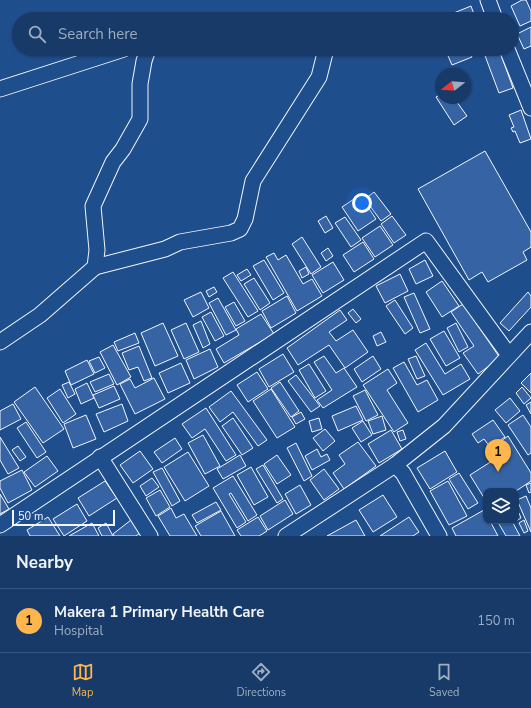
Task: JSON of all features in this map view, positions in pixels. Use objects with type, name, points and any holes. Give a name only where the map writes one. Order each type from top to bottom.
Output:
[{"type":"street","points":[[492,2],[494,12]]},
{"type":"street","points":[[0,88],[102,56]]},
{"type":"street","points":[[95,267],[97,250],[93,206],[113,162],[123,149],[140,119],[140,84],[146,56]]},
{"type":"street","points":[[0,342],[40,314],[95,267],[165,250],[180,242],[231,233],[240,229],[245,219],[253,181],[319,76],[324,56]]},
{"type":"street","points":[[510,56],[531,108]]},
{"type":"street","points":[[0,525],[426,241],[509,355]]},
{"type":"street","points":[[286,536],[394,466],[444,426],[531,332]]},
{"type":"street","points":[[100,457],[150,536]]},
{"type":"street","points":[[394,466],[403,473],[439,536]]},
{"type":"building","points":[[522,0],[526,0],[531,11],[531,21],[520,26],[519,12],[514,12],[511,6]]},
{"type":"building","points":[[471,6],[473,12],[456,12]]},
{"type":"building","points":[[531,27],[531,46],[524,49],[519,38],[519,33]]},
{"type":"building","points":[[448,56],[472,57],[452,65]]},
{"type":"building","points":[[485,56],[502,56],[513,88],[499,93]]},
{"type":"building","points":[[440,104],[458,104],[467,116],[454,125]]},
{"type":"building","points":[[521,110],[531,139],[520,143],[515,131],[513,132],[511,128],[514,127],[509,115]]},
{"type":"building","points":[[485,151],[531,232],[531,247],[523,252],[527,260],[488,282],[482,272],[469,280],[418,189]]},
{"type":"building","points":[[374,192],[391,214],[381,221],[365,199]]},
{"type":"building","points":[[360,195],[376,219],[358,231],[342,207]]},
{"type":"building","points":[[326,216],[333,228],[325,233],[318,221]]},
{"type":"building","points":[[392,216],[406,235],[394,243],[381,224]]},
{"type":"building","points":[[345,217],[361,240],[351,247],[335,223]]},
{"type":"building","points":[[380,226],[393,245],[375,257],[362,238]]},
{"type":"building","points":[[302,237],[321,267],[311,274],[292,244]]},
{"type":"building","points":[[363,242],[374,259],[354,272],[343,255]]},
{"type":"building","points":[[328,248],[333,256],[326,261],[321,253]]},
{"type":"building","points":[[274,253],[278,260],[286,255],[303,284],[312,279],[322,296],[297,311],[266,257]]},
{"type":"building","points":[[264,260],[284,293],[273,300],[253,266]]},
{"type":"building","points":[[425,260],[433,276],[416,284],[409,269]]},
{"type":"building","points":[[333,262],[344,280],[323,293],[312,275]]},
{"type":"building","points":[[306,267],[309,274],[302,278],[299,271]]},
{"type":"building","points":[[247,269],[251,275],[241,281],[237,275]]},
{"type":"building","points":[[233,272],[258,311],[248,317],[223,278]]},
{"type":"building","points":[[400,274],[408,291],[385,303],[376,286]]},
{"type":"building","points":[[254,278],[270,303],[260,310],[244,284]]},
{"type":"building","points":[[442,281],[459,306],[442,317],[426,292]]},
{"type":"building","points":[[214,287],[217,292],[209,297],[206,291]]},
{"type":"building","points":[[201,292],[209,308],[193,317],[184,300]]},
{"type":"building","points":[[528,292],[531,296],[531,307],[509,331],[500,323]]},
{"type":"building","points":[[414,293],[430,329],[420,333],[404,297]]},
{"type":"building","points":[[287,296],[296,313],[271,328],[262,311]]},
{"type":"building","points":[[218,298],[236,330],[226,335],[209,303]]},
{"type":"building","points":[[395,300],[413,328],[405,334],[386,306]]},
{"type":"building","points":[[234,302],[245,321],[236,326],[225,307]]},
{"type":"building","points":[[463,304],[500,358],[478,374],[463,353],[474,346],[451,312]]},
{"type":"building","points":[[353,309],[361,319],[356,323],[348,313]]},
{"type":"building","points":[[340,310],[347,320],[329,332],[336,341],[353,330],[368,352],[345,368],[329,345],[298,365],[287,348]]},
{"type":"building","points":[[211,312],[224,336],[215,341],[202,317]]},
{"type":"building","points":[[261,314],[274,334],[224,363],[216,349],[239,335],[236,329]]},
{"type":"building","points":[[201,321],[210,344],[203,348],[193,325]]},
{"type":"building","points":[[163,323],[178,356],[155,366],[141,333]]},
{"type":"building","points":[[186,323],[199,352],[184,359],[171,330]]},
{"type":"building","points":[[456,323],[468,347],[459,352],[447,328]]},
{"type":"building","points":[[444,331],[460,358],[446,366],[430,339]]},
{"type":"building","points":[[381,332],[386,342],[377,346],[373,336]]},
{"type":"building","points":[[135,333],[139,343],[118,351],[114,342]]},
{"type":"building","points":[[426,343],[445,374],[461,364],[470,379],[443,395],[415,350]]},
{"type":"building","points":[[113,345],[131,377],[117,385],[100,352]]},
{"type":"building","points":[[139,346],[152,378],[144,381],[138,367],[129,370],[122,353]]},
{"type":"building","points":[[210,349],[218,367],[194,379],[186,360]]},
{"type":"building","points":[[283,354],[294,372],[269,387],[259,369]]},
{"type":"building","points":[[324,356],[336,373],[344,368],[357,387],[323,408],[317,400],[332,390],[314,362]]},
{"type":"building","points":[[373,356],[381,369],[362,382],[354,369]]},
{"type":"building","points":[[416,356],[425,376],[417,379],[408,359]]},
{"type":"building","points":[[99,357],[105,368],[95,373],[89,361]]},
{"type":"building","points":[[87,360],[94,374],[71,385],[65,371]]},
{"type":"building","points":[[404,362],[417,385],[427,380],[438,400],[418,412],[393,368]]},
{"type":"building","points":[[181,363],[190,383],[168,393],[159,373]]},
{"type":"building","points":[[309,364],[326,391],[315,398],[299,370]]},
{"type":"building","points":[[388,369],[397,383],[387,390],[408,423],[394,432],[363,385]]},
{"type":"building","points":[[257,372],[268,389],[248,402],[237,385]]},
{"type":"building","points":[[531,373],[531,393],[521,383]]},
{"type":"building","points":[[109,374],[114,384],[95,392],[90,382]]},
{"type":"building","points":[[296,375],[320,406],[311,412],[288,381]]},
{"type":"building","points":[[154,378],[165,399],[135,414],[120,384],[130,379],[135,388]]},
{"type":"building","points":[[69,382],[75,394],[68,398],[62,385]]},
{"type":"building","points":[[280,382],[299,411],[291,417],[271,388]]},
{"type":"building","points":[[87,383],[94,398],[81,404],[75,389]]},
{"type":"building","points":[[114,386],[120,399],[99,408],[93,395]]},
{"type":"building","points":[[35,387],[64,429],[43,443],[14,402]]},
{"type":"building","points":[[522,387],[531,398],[524,404],[516,393]]},
{"type":"building","points":[[60,389],[76,414],[63,423],[47,398]]},
{"type":"building","points":[[271,389],[295,427],[277,438],[253,401]]},
{"type":"building","points":[[365,390],[378,415],[366,421],[353,396]]},
{"type":"building","points":[[231,391],[267,440],[258,446],[233,412],[220,422],[209,407]]},
{"type":"building","points":[[510,398],[520,411],[506,423],[495,410]]},
{"type":"building","points":[[531,402],[531,414],[526,405]]},
{"type":"building","points":[[13,404],[21,419],[0,430],[0,411]]},
{"type":"building","points":[[122,404],[128,421],[104,432],[96,414]]},
{"type":"building","points":[[356,406],[363,420],[338,431],[332,416]]},
{"type":"building","points":[[206,408],[236,455],[226,461],[205,429],[192,438],[182,424]]},
{"type":"building","points":[[301,412],[305,419],[296,424],[292,417]]},
{"type":"building","points":[[86,415],[96,439],[73,448],[64,424]]},
{"type":"building","points":[[523,415],[531,427],[531,453],[528,455],[508,425]]},
{"type":"building","points":[[382,416],[386,430],[373,434],[368,421]]},
{"type":"building","points":[[233,418],[253,448],[242,455],[222,426]]},
{"type":"building","points":[[319,418],[322,429],[312,432],[309,421]]},
{"type":"building","points":[[493,420],[505,437],[490,447],[484,439],[478,443],[472,434]]},
{"type":"building","points":[[363,421],[372,435],[361,442],[352,428]]},
{"type":"building","points":[[26,422],[46,452],[37,458],[17,428]]},
{"type":"building","points":[[325,429],[335,441],[323,451],[313,438]]},
{"type":"building","points":[[391,430],[402,449],[379,463],[368,444]]},
{"type":"building","points":[[403,430],[406,439],[400,441],[397,432]]},
{"type":"building","points":[[203,435],[220,466],[205,474],[188,443]]},
{"type":"building","points":[[508,436],[531,473],[531,481],[519,489],[483,488],[483,496],[470,475],[503,454],[497,444]]},
{"type":"building","points":[[0,437],[19,468],[8,474],[0,460]]},
{"type":"building","points":[[175,438],[182,449],[162,463],[154,452]]},
{"type":"building","points":[[358,442],[376,466],[344,489],[333,473],[345,464],[339,455]]},
{"type":"building","points":[[296,443],[312,476],[304,481],[287,448]]},
{"type":"building","points":[[18,446],[26,457],[20,461],[12,450]]},
{"type":"building","points":[[317,449],[321,457],[327,454],[330,460],[312,470],[305,456]]},
{"type":"building","points":[[140,451],[153,469],[133,483],[120,465]]},
{"type":"building","points":[[445,451],[457,472],[430,489],[417,468]]},
{"type":"building","points":[[188,452],[209,486],[185,501],[164,467]]},
{"type":"building","points":[[240,455],[246,466],[223,479],[217,469]]},
{"type":"building","points":[[277,455],[291,475],[277,484],[264,464]]},
{"type":"building","points":[[47,456],[58,471],[35,487],[24,472]]},
{"type":"building","points":[[263,465],[283,499],[277,503],[256,469]]},
{"type":"building","points":[[251,467],[268,497],[254,505],[237,475]]},
{"type":"building","points":[[162,468],[180,501],[172,506],[153,472]]},
{"type":"building","points":[[324,469],[339,489],[324,500],[310,480]]},
{"type":"building","points":[[22,470],[32,490],[8,503],[0,488],[0,481]]},
{"type":"building","points":[[459,473],[478,503],[468,509],[449,479]]},
{"type":"building","points":[[233,476],[257,515],[248,521],[231,493],[229,494],[246,522],[237,528],[213,488]]},
{"type":"building","points":[[152,478],[159,487],[146,496],[140,486]]},
{"type":"building","points":[[105,481],[117,498],[89,516],[78,498]]},
{"type":"building","points":[[448,481],[467,516],[449,525],[430,491]]},
{"type":"building","points":[[531,483],[531,492],[529,493],[526,485]]},
{"type":"building","points":[[300,485],[311,505],[296,514],[285,494]]},
{"type":"building","points":[[160,490],[170,507],[156,516],[146,498]]},
{"type":"building","points":[[0,494],[9,509],[0,514]]},
{"type":"building","points":[[383,495],[397,517],[373,532],[359,510]]},
{"type":"building","points":[[526,496],[531,508],[531,532],[519,505],[519,499]]},
{"type":"building","points":[[285,500],[293,514],[268,530],[260,516]]},
{"type":"building","points":[[216,502],[221,510],[197,523],[192,515]]},
{"type":"building","points":[[77,504],[87,521],[64,536],[53,519]]},
{"type":"building","points":[[171,508],[176,518],[184,514],[197,536],[170,536],[158,516]]},
{"type":"building","points":[[221,511],[235,536],[201,536],[195,526]]},
{"type":"building","points":[[483,511],[483,524],[492,524],[498,536],[456,536],[452,528]]},
{"type":"building","points":[[48,517],[60,536],[30,536],[27,530]]},
{"type":"building","points":[[258,517],[267,531],[259,536],[241,536],[237,530]]},
{"type":"building","points":[[409,517],[419,532],[413,536],[380,536]]},
{"type":"building","points":[[131,520],[140,533],[136,536],[114,536],[113,534]]},
{"type":"building","points":[[356,520],[365,536],[327,536]]},
{"type":"building","points":[[524,520],[528,531],[524,533],[519,523]]},
{"type":"building","points":[[92,523],[99,536],[69,536]]},
{"type":"building","points":[[106,523],[113,536],[102,536],[98,528]]},
{"type":"building","points":[[499,524],[514,524],[520,536],[506,536]]},
{"type":"place","name":"Makera 1 Primary Health Care","points":[[498,472]]}]
